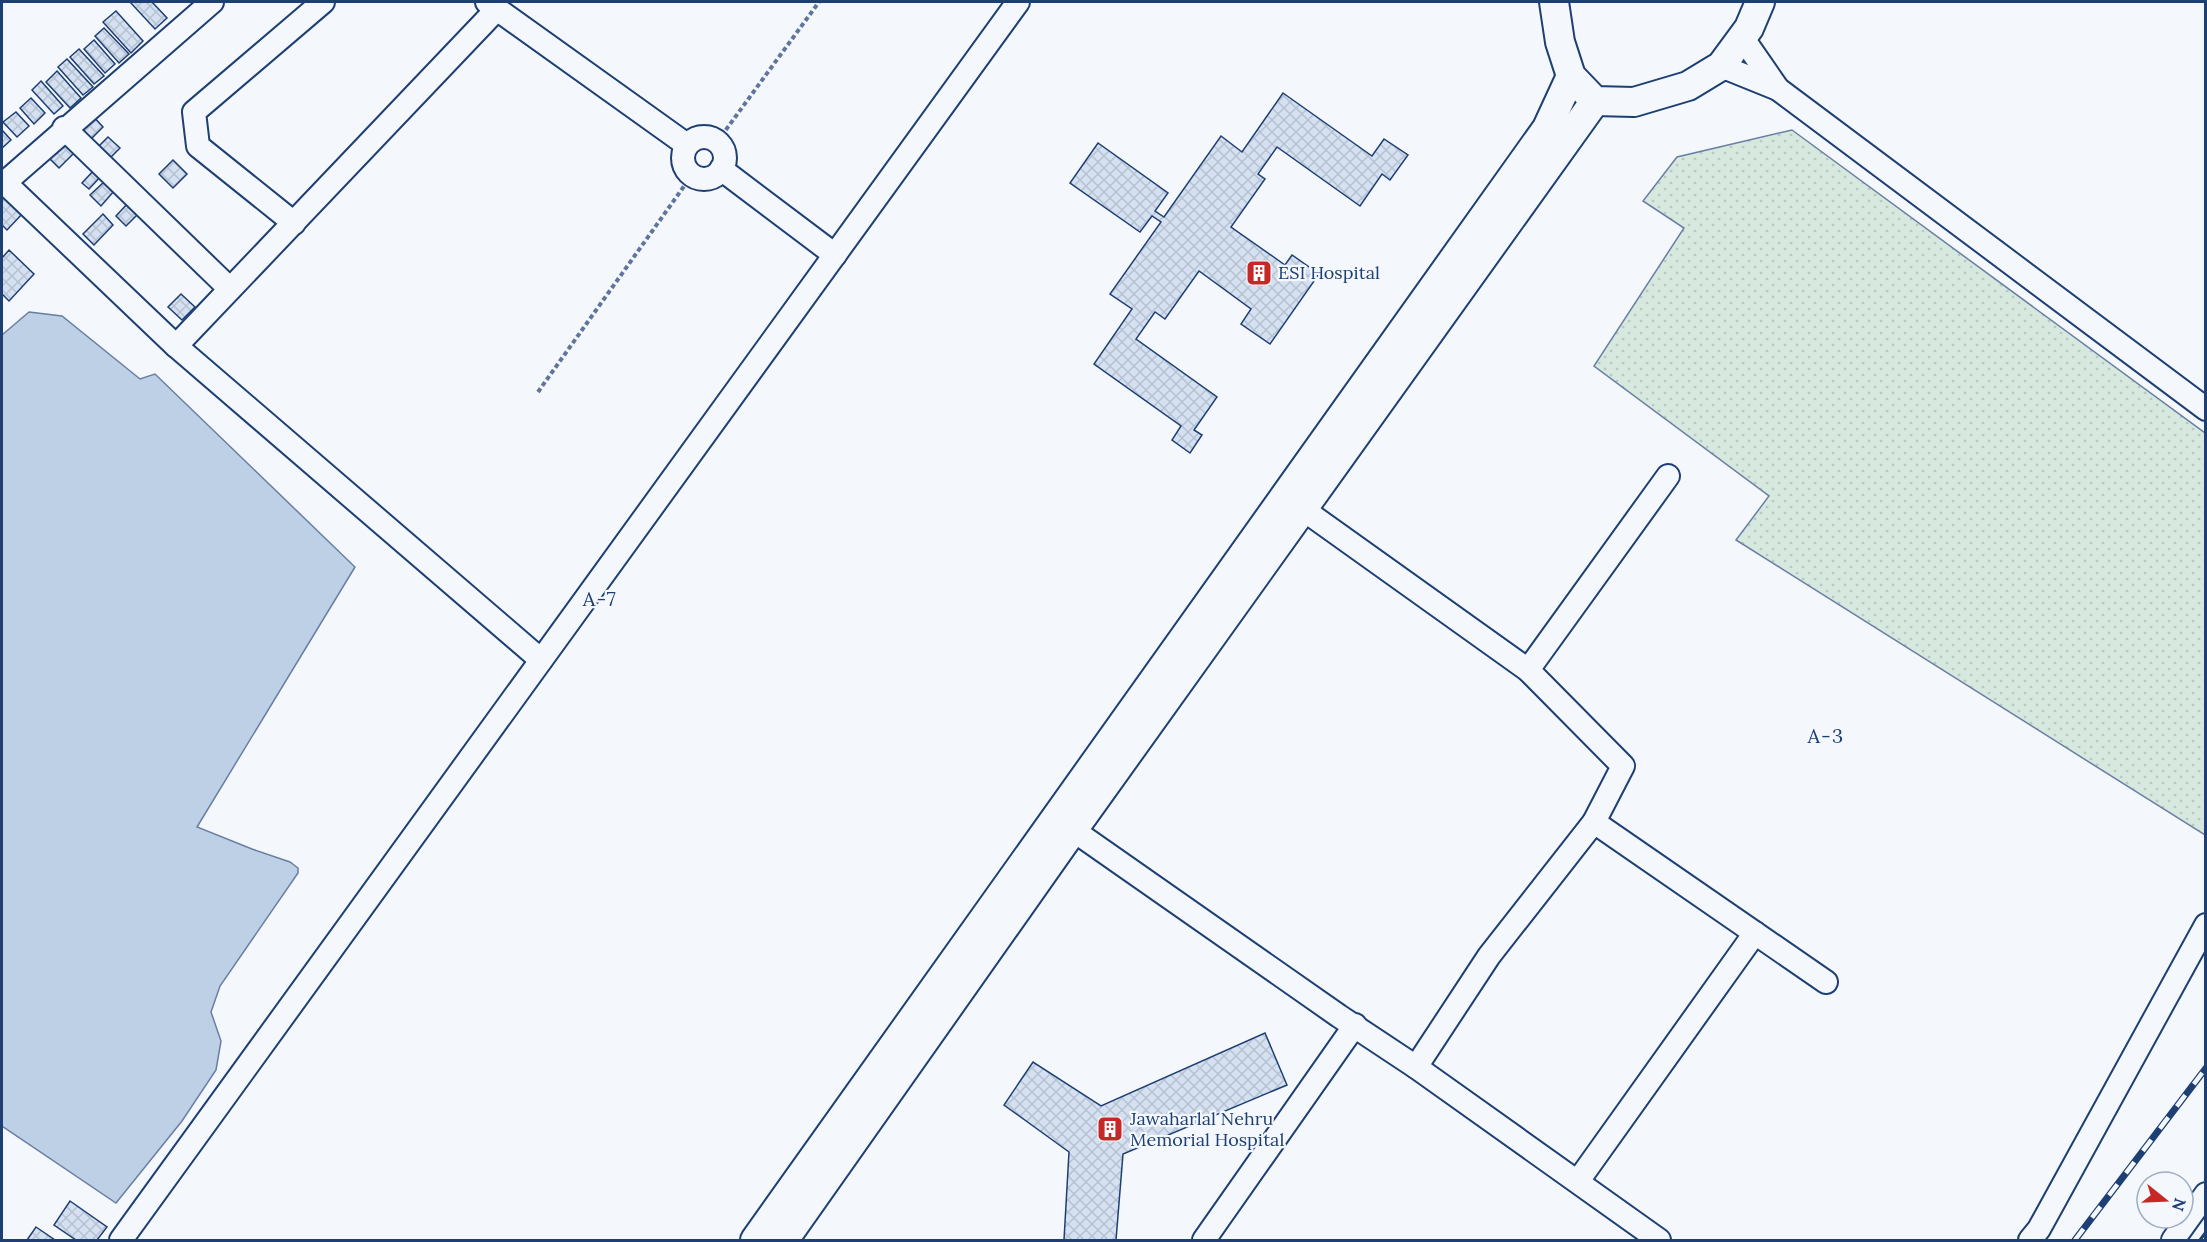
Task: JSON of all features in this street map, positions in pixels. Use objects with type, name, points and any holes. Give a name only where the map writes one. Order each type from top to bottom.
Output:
[{"type":"main road","points":[[1554,2],[1560,42],[1571,76],[1595,101],[1634,102],[1688,86],[1721,66],[1749,28],[1760,2]]},
{"type":"main road","points":[[784,1240],[1072,830],[1546,128],[1571,76]]},
{"type":"main road","points":[[755,1240],[1293,502],[1595,101]]},
{"type":"street","points":[[212,2],[3,183],[176,346],[541,660]]},
{"type":"street","points":[[294,223],[198,146],[194,112],[323,2]]},
{"type":"street","points":[[121,1240],[1018,2]]},
{"type":"street","points":[[176,346],[294,223],[492,5],[687,146]]},
{"type":"street","points":[[1742,38],[1778,89]]},
{"type":"street","points":[[1721,66],[1778,89],[2205,409]]},
{"type":"street","points":[[64,128],[230,289]]},
{"type":"street","points":[[698,137],[717,142],[724,153],[725,160],[714,177],[700,179],[688,172],[682,159],[687,146],[698,137]]},
{"type":"street","points":[[721,169],[835,255]]},
{"type":"street","points":[[1528,670],[1668,476]]},
{"type":"street","points":[[1293,502],[1528,670],[1623,766],[1594,822],[1489,956],[1416,1066]]},
{"type":"street","points":[[1594,822],[1826,982]]},
{"type":"street","points":[[1072,830],[1416,1066],[1659,1240]]},
{"type":"street","points":[[2030,1240],[2039,1229],[2205,926]]},
{"type":"street","points":[[1578,1181],[1755,933]]},
{"type":"street","points":[[1204,1240],[1355,1025]]},
{"type":"street","points":[[2173,1240],[2205,1194]]},
{"type":"path","points":[[717,142],[819,2]]},
{"type":"path","points":[[538,393],[692,175]]},
{"type":"shaded area","points":[[1792,130],[2205,433],[2205,835],[1736,540],[1769,496],[1594,366],[1684,228],[1643,201],[1677,157]]},
{"type":"water","points":[[29,312],[62,316],[140,379],[155,374],[355,567],[197,827],[290,862],[298,868],[298,873],[220,986],[211,1012],[221,1041],[216,1070],[182,1121],[116,1203],[2,1126],[2,335]]},
{"type":"building","points":[[130,2],[152,2],[167,18],[155,29]]},
{"type":"building","points":[[116,11],[143,41],[131,53],[103,22]]},
{"type":"building","points":[[104,28],[129,54],[119,63],[95,36]]},
{"type":"building","points":[[94,40],[115,64],[105,73],[84,49]]},
{"type":"building","points":[[79,49],[104,76],[94,84],[70,57]]},
{"type":"building","points":[[67,59],[93,87],[83,95],[58,67]]},
{"type":"building","points":[[57,71],[81,98],[70,108],[46,82]]},
{"type":"building","points":[[41,81],[63,106],[54,114],[32,90]]},
{"type":"building","name":"ESI Hospital","points":[[1283,93],[1372,156],[1384,139],[1408,155],[1390,180],[1382,174],[1360,206],[1277,147],[1258,174],[1265,179],[1231,227],[1285,265],[1292,255],[1319,274],[1270,344],[1241,324],[1251,309],[1199,271],[1165,319],[1155,312],[1136,339],[1217,397],[1194,430],[1202,435],[1190,453],[1172,440],[1181,426],[1094,364],[1132,309],[1110,294],[1161,222],[1152,216],[1140,232],[1070,183],[1098,143],[1168,193],[1155,211],[1164,217],[1221,136],[1242,152]]},
{"type":"building","points":[[31,98],[45,113],[34,124],[20,108]]},
{"type":"building","points":[[16,112],[29,126],[17,137],[3,122]]},
{"type":"building","points":[[92,115],[103,127],[90,140],[78,129]]},
{"type":"building","points":[[2,130],[11,140],[2,148]]},
{"type":"building","points":[[62,137],[76,151],[59,168],[45,154]]},
{"type":"building","points":[[108,137],[120,148],[109,159],[97,148]]},
{"type":"building","points":[[173,160],[187,174],[173,188],[159,174]]},
{"type":"building","points":[[95,169],[102,175],[89,189],[82,183]]},
{"type":"building","points":[[104,182],[114,191],[101,206],[90,195]]},
{"type":"building","points":[[2,193],[23,213],[7,230],[2,225]]},
{"type":"building","points":[[128,203],[139,213],[126,226],[116,216]]},
{"type":"building","points":[[103,214],[113,225],[94,245],[83,234]]},
{"type":"building","points":[[9,250],[34,274],[9,301],[2,294],[2,258]]},
{"type":"building","points":[[181,294],[195,307],[182,320],[168,307]]},
{"type":"building","name":"Jawaharlal Nehru Memorial Hospital","points":[[1265,1033],[1287,1085],[1123,1154],[1116,1240],[1064,1240],[1069,1152],[1004,1105],[1033,1062],[1101,1106]]},
{"type":"building","points":[[70,1201],[107,1227],[97,1240],[76,1240],[54,1225]]},
{"type":"building","points":[[36,1227],[55,1240],[27,1240]]},
{"type":"railway","points":[[2075,1240],[2206,1068]]},
{"type":"wall","points":[[2200,1240],[2206,1232]]},
{"type":"place","name":"ESI Hospital","points":[[1259,273]]},
{"type":"place","name":"Jawaharlal Nehru Memorial Hospital","points":[[1110,1129]]},
{"type":"district","name":"A-7","points":[[600,599]]},
{"type":"district","name":"A-3","points":[[1826,736]]}]
